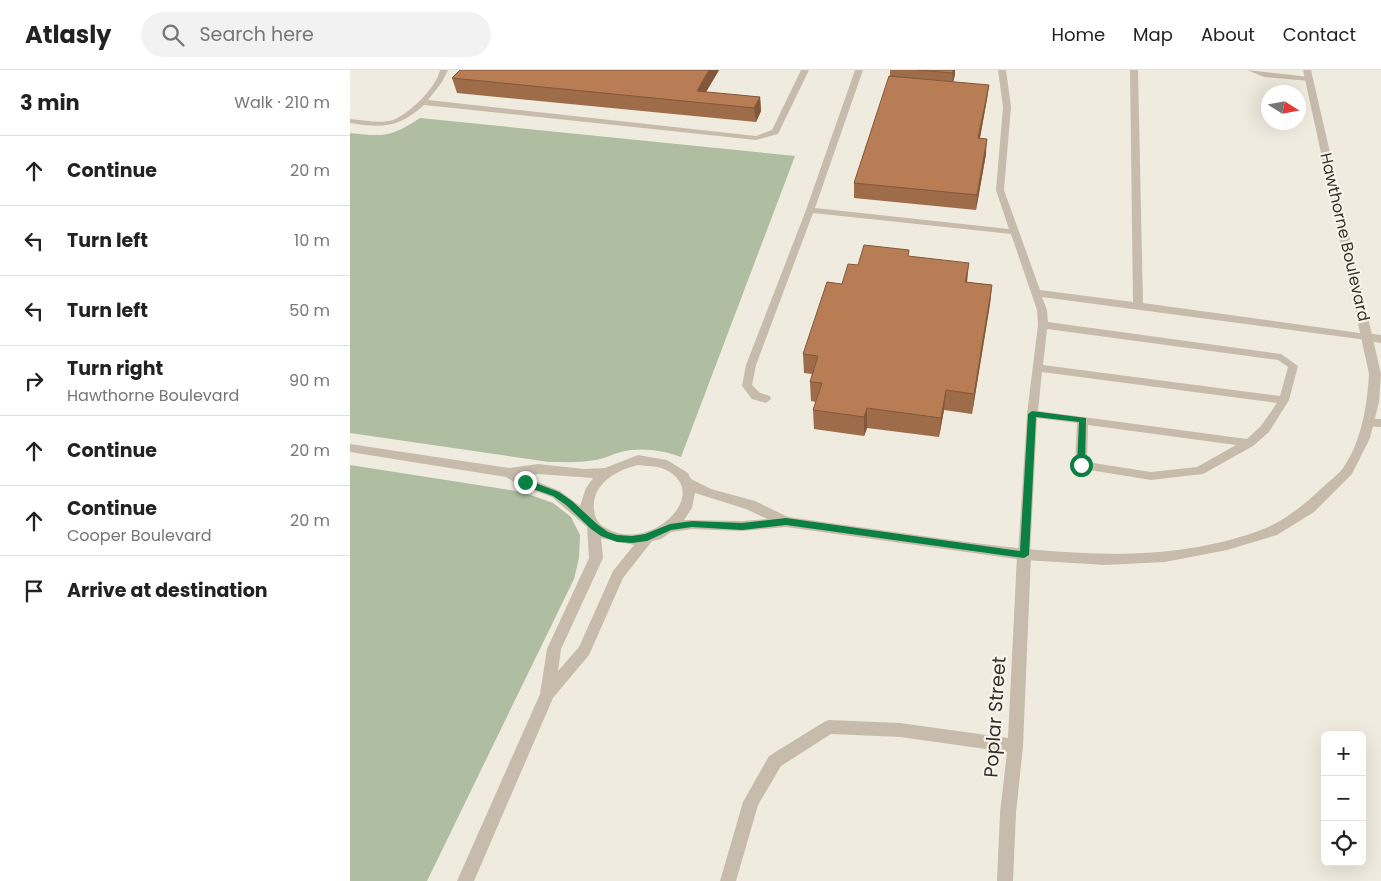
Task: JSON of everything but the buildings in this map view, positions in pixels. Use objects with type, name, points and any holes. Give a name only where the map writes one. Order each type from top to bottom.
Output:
[{"type":"street","name":"Hawthorne Boulevard","points":[[670,527],[692,524],[742,526],[786,522],[1024,555],[1105,560],[1165,557],[1227,545],[1272,531],[1309,508],[1348,471],[1364,438],[1373,402],[1375,374],[1308,75]]},
{"type":"street","points":[[1367,336],[1381,338]]},
{"type":"street","points":[[350,448],[509,473],[538,469],[584,474],[607,472]]},
{"type":"street","points":[[464,881],[547,694],[554,649],[596,558],[592,523],[586,507],[588,494],[595,482],[607,472],[622,464],[638,460],[654,461],[669,465],[680,472],[688,483],[690,494],[687,506],[681,517],[670,527],[647,538],[632,540],[604,534],[592,523],[556,494],[525,482],[509,473]]},
{"type":"street","name":"Hawthorne Boulevard","points":[[688,483],[707,493],[750,505],[786,522]]},
{"type":"street","points":[[547,694],[584,650],[618,575],[647,538]]},
{"type":"street","name":"Poplar Street","points":[[1005,881],[1008,813],[1015,746],[1024,555]]},
{"type":"street","points":[[728,881],[750,802],[775,762],[829,727],[900,730],[1015,746]]},
{"type":"lane","points":[[350,121],[369,123],[397,121],[421,102],[442,79],[444,70]]},
{"type":"lane","points":[[421,102],[756,138],[775,132],[805,70]]},
{"type":"lane","points":[[766,399],[756,396],[747,386],[751,365],[810,210],[859,70]]},
{"type":"lane","points":[[1002,70],[1007,107],[1000,190],[1042,310],[1032,414],[1024,555]]},
{"type":"lane","points":[[1134,70],[1138,305]]},
{"type":"lane","points":[[1251,70],[1264,75],[1308,75]]},
{"type":"lane","points":[[810,210],[1014,232]]},
{"type":"lane","points":[[1036,293],[1138,305],[1306,330],[1367,336]]},
{"type":"lane","points":[[1042,325],[1281,357],[1292,366],[1284,400],[1265,429],[1249,443],[1199,471],[1151,476],[1081,465],[1083,420]]},
{"type":"lane","points":[[1037,368],[1284,400]]},
{"type":"lane","points":[[1032,414],[1249,443]]},
{"type":"lane","points":[[1368,423],[1381,424]]},
{"type":"green space","points":[[420,118],[795,156],[681,457],[659,451],[636,450],[589,461],[549,462],[350,433],[350,133],[387,134],[402,129]]},
{"type":"green space","points":[[350,465],[522,492],[553,503],[571,517],[580,535],[579,558],[574,579],[427,881],[350,881]]},
{"type":"route","points":[[525,482],[556,494],[589,520],[594,527],[604,534],[617,538],[632,540],[647,538],[670,527],[692,524],[742,526],[786,522],[1024,555],[1032,414],[1083,420],[1081,465]]}]
